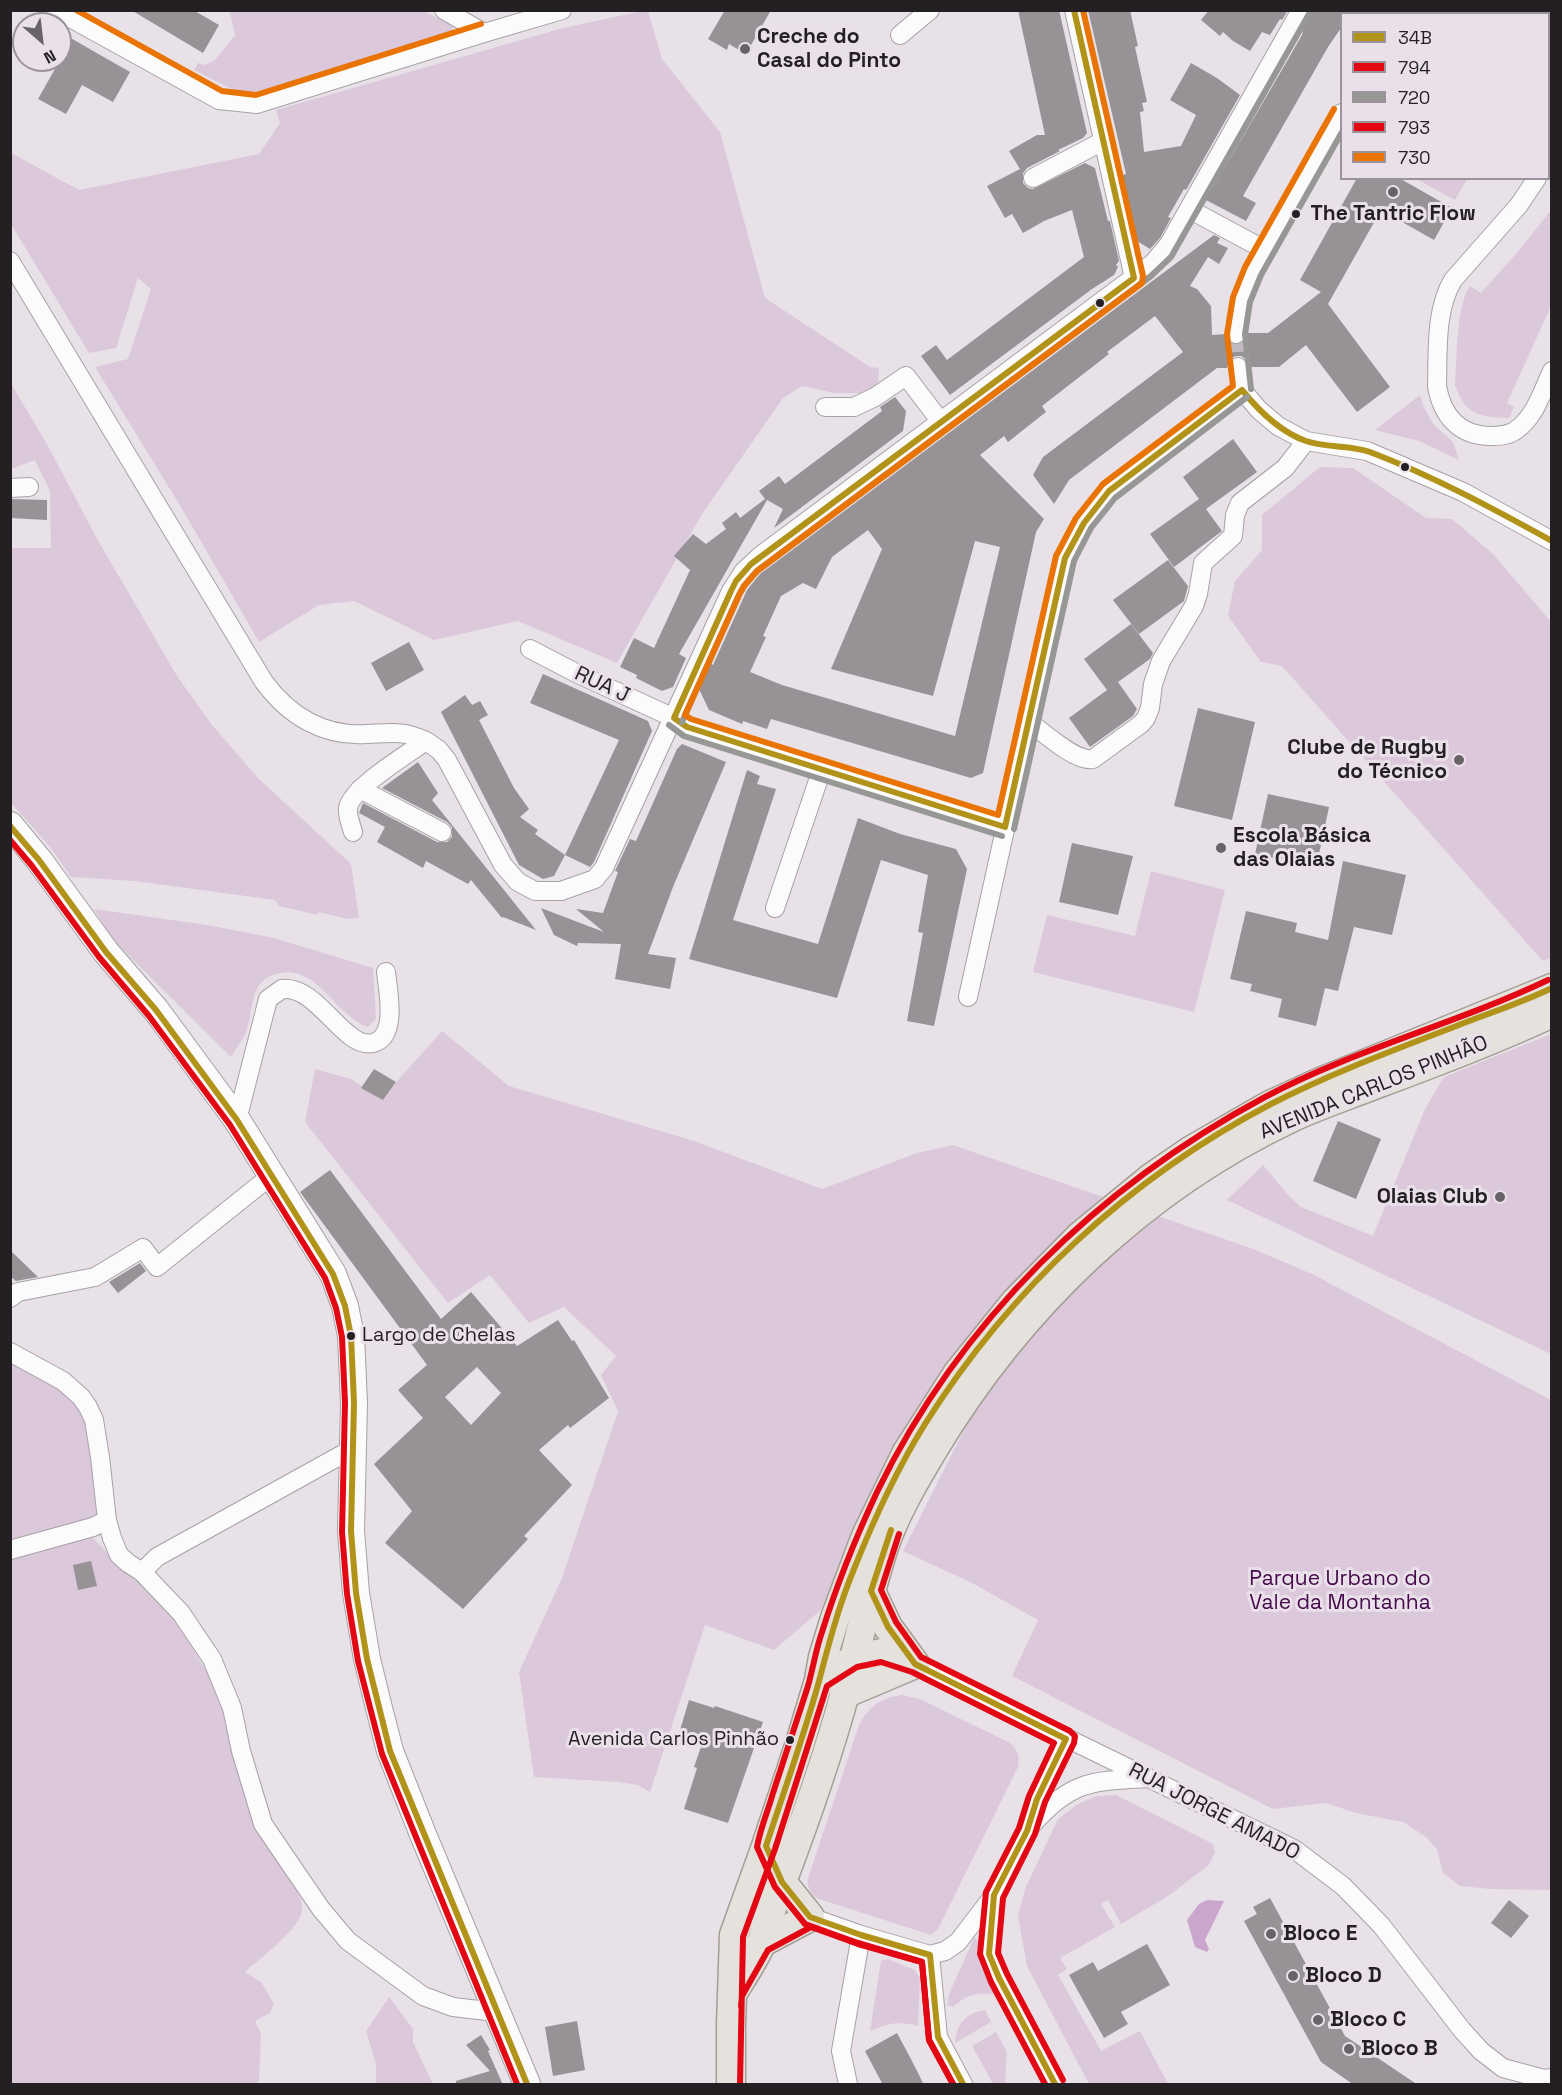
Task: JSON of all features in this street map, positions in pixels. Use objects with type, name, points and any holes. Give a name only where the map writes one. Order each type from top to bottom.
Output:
[{"type":"main road","points":[[10,825],[39,860],[106,952],[156,1010],[237,1120],[333,1274],[345,1306],[353,1354],[351,1531],[356,1593],[367,1659],[390,1751],[527,2085]]},
{"type":"main road","name":"AVENIDA CARLOS PINHÃO","points":[[1292,1106],[1551,988]]},
{"type":"main road","name":"AVENIDA CARLOS PINHÃO","points":[[731,2085],[734,1935],[766,1846],[819,1680],[835,1618],[875,1540],[907,1452],[938,1403],[985,1337],[1047,1268],[1115,1206],[1152,1178],[1230,1127],[1486,1042],[1551,1013]]},
{"type":"main road","name":"AVENIDA CARLOS PINHÃO","points":[[733,1993],[761,1943],[770,1913],[799,1840],[844,1694],[872,1591],[875,1540]]},
{"type":"main road","points":[[872,1591],[888,1627],[915,1664]]},
{"type":"main road","points":[[819,1680],[854,1659],[882,1653],[915,1664]]},
{"type":"main road","points":[[844,1694],[915,1664]]},
{"type":"main road","points":[[761,1943],[810,1917],[782,1882],[766,1846]]},
{"type":"street","points":[[56,10],[219,100],[257,104],[562,10]]},
{"type":"street","points":[[444,10],[484,33]]},
{"type":"street","points":[[900,35],[930,10]]},
{"type":"street","points":[[1074,10],[1134,278]]},
{"type":"street","points":[[10,261],[274,696],[302,719],[334,732],[369,734],[399,732],[426,741],[439,750],[447,760],[503,865],[518,882],[535,891],[561,891],[595,879],[604,868],[731,591],[743,572],[760,556],[1153,263],[1164,251],[1189,209],[1301,10]]},
{"type":"street","points":[[1236,334],[1241,300],[1253,271],[1340,115]]},
{"type":"street","points":[[1033,178],[1103,141]]},
{"type":"street","points":[[1536,180],[1519,205],[1453,280],[1446,292],[1442,303],[1437,386],[1447,415],[1458,426],[1477,435],[1500,436],[1517,430],[1529,417],[1551,371]]},
{"type":"street","points":[[1189,209],[1265,250]]},
{"type":"street","points":[[1238,367],[1242,390],[1259,410],[1278,426],[1306,441],[1367,451],[1463,492],[1549,538]]},
{"type":"street","points":[[825,407],[854,406],[875,397],[906,376],[941,422]]},
{"type":"street","points":[[968,997],[1065,558],[1078,529],[1091,510],[1109,491],[1242,390]]},
{"type":"street","points":[[1028,721],[1074,755],[1086,760],[1093,759],[1141,724],[1150,708],[1153,684],[1161,661],[1194,606],[1203,563],[1233,536],[1237,508],[1240,503],[1285,468],[1306,441]]},
{"type":"street","name":"RUA J","points":[[530,649],[576,674],[674,718],[687,727],[1005,827]]},
{"type":"street","points":[[353,831],[348,807],[350,800],[360,789],[426,741]]},
{"type":"street","points":[[775,908],[822,769]]},
{"type":"street","points":[[360,789],[442,832]]},
{"type":"street","points":[[237,1120],[268,999],[282,989],[299,991],[350,1035],[368,1044],[378,1042],[389,1027],[386,972]]},
{"type":"street","points":[[10,1298],[18,1292],[95,1277],[143,1248],[157,1267],[272,1175]]},
{"type":"street","points":[[10,1352],[63,1381],[81,1397],[88,1407],[94,1420],[107,1520],[119,1555],[142,1572],[181,1613],[212,1659],[232,1708],[241,1751],[262,1824],[321,1909],[348,1941],[423,1996],[453,2007],[496,2012]]},
{"type":"street","points":[[142,1572],[157,1557],[352,1449]]},
{"type":"street","points":[[10,1550],[93,1527],[107,1520]]},
{"type":"street","name":"RUA JORGE AMADO","points":[[915,1664],[1294,1849],[1343,1886],[1382,1925],[1462,2030],[1481,2051],[1503,2068],[1551,2079]]},
{"type":"street","points":[[810,1917],[930,1955],[945,1951],[958,1942],[994,1895],[1027,1831],[1037,1799],[1066,1739]]},
{"type":"street","points":[[1027,1831],[1050,1804],[1083,1785],[1104,1780],[1150,1778]]},
{"type":"street","points":[[994,1895],[989,1954],[999,1978],[1055,2085]]},
{"type":"street","points":[[848,2085],[841,2051],[861,1935]]},
{"type":"street","points":[[930,1955],[938,2037],[963,2085]]},
{"type":"green space","points":[[227,11],[424,11],[453,26],[453,31],[254,94],[238,92],[194,70],[198,63],[205,65],[215,60],[235,35],[230,13]]},
{"type":"green space","points":[[648,11],[662,59],[720,132],[765,298],[870,367],[879,368],[878,383],[867,393],[834,393],[802,386],[783,398],[702,514],[617,663],[518,621],[434,640],[354,601],[319,605],[259,642],[184,512],[95,367],[128,359],[151,289],[138,278],[116,348],[89,353],[11,224],[11,153],[79,190],[259,154],[280,123],[276,110],[563,28]]},
{"type":"green space","points":[[1418,180],[1466,180],[1455,200]]},
{"type":"green space","points":[[1551,210],[1551,306],[1507,403],[1514,407],[1509,418],[1482,415],[1464,403],[1455,385],[1458,333],[1465,295],[1470,286],[1481,293]]},
{"type":"green space","points":[[10,382],[177,676],[212,725],[259,779],[351,864],[359,918],[348,919],[319,912],[318,915],[279,906],[275,900],[135,881],[71,877],[51,848],[11,803],[11,548],[51,548],[50,491],[35,460],[11,469]]},
{"type":"green space","points":[[1420,395],[1424,408],[1434,425],[1453,442],[1459,460],[1419,441],[1375,430]]},
{"type":"green space","name":"Clube de Rugby do Técnico","points":[[1320,467],[1353,468],[1426,518],[1452,519],[1493,554],[1551,622],[1551,958],[1544,961],[1541,959],[1282,666],[1261,662],[1228,616],[1235,581],[1262,550],[1262,515]]},
{"type":"green space","points":[[1151,871],[1225,890],[1194,1012],[1033,972],[1047,915],[1135,936]]},
{"type":"green space","points":[[94,909],[207,925],[274,938],[373,968],[376,1019],[368,1027],[356,1021],[344,1012],[324,990],[301,975],[288,972],[273,975],[264,980],[257,989],[246,1033],[231,1057],[114,941]]},
{"type":"green space","name":"Parque Urbano do Vale da Montanha","points":[[442,1031],[509,1086],[691,1140],[822,1189],[917,1153],[953,1145],[1256,1250],[1314,1275],[1551,1400],[1551,1890],[1460,1886],[1443,1873],[1437,1849],[1426,1837],[1403,1822],[1356,1813],[1326,1803],[1273,1809],[1012,1676],[1038,1620],[972,1583],[903,1551],[964,1430],[921,1409],[856,1529],[821,1610],[774,1650],[705,1625],[650,1792],[638,1785],[618,1782],[534,1777],[519,1672],[562,1578],[618,1411],[601,1375],[616,1356],[564,1307],[529,1323],[490,1275],[448,1303],[305,1122],[315,1069],[351,1079],[383,1100]]},
{"type":"green space","points":[[1551,1034],[1551,1354],[1227,1200],[1263,1165],[1301,1207],[1373,1236],[1425,1109],[1444,1077]]},
{"type":"green space","points":[[11,1352],[81,1397],[107,1520],[11,1550]]},
{"type":"green space","points":[[92,1537],[172,1615],[207,1672],[210,1671],[292,1883],[302,1902],[300,1917],[288,1934],[245,1972],[261,1982],[274,2004],[270,2013],[255,2021],[261,2034],[259,2081],[255,2084],[11,2084],[10,1558]]},
{"type":"green space","points":[[902,1695],[920,1699],[1010,1743],[1018,1756],[1018,1767],[938,1929],[931,1935],[819,1899],[811,1893],[808,1884],[808,1878],[859,1725],[876,1704]]},
{"type":"green space","points":[[1116,1795],[1213,1844],[1215,1852],[1209,1865],[1168,1896],[1121,1924],[1108,1900],[1101,1904],[1115,1927],[1060,1958],[1067,1969],[1058,1975],[1101,2051],[1140,2031],[1168,2084],[1089,2084],[1027,1966],[1018,1916],[1025,1889],[1058,1819],[1078,1804],[1097,1796]]},
{"type":"green space","points":[[974,1938],[980,1941],[980,1955],[987,1978],[994,1990],[993,1994],[976,1994],[967,1997],[953,2007],[947,2005],[949,1994]]},
{"type":"green space","points":[[888,1959],[915,1970],[920,1978],[918,2026],[894,2024],[870,2031],[881,1961]]},
{"type":"green space","points":[[389,1997],[413,2029],[413,2042],[433,2084],[376,2084],[376,2064],[366,2031]]},
{"type":"green space","points":[[985,2010],[991,2022],[955,2043],[957,2030],[963,2020]]},
{"type":"green space","points":[[996,2032],[1007,2052],[1005,2084],[993,2084],[972,2046]]},
{"type":"shaded area","points":[[1207,1900],[1224,1901],[1205,1940],[1209,1949],[1207,1952],[1195,1947],[1187,1920],[1199,1904]]},
{"type":"building","points":[[131,10],[193,10],[219,25],[203,53]]},
{"type":"building","points":[[725,10],[771,10],[746,54],[729,44],[727,50],[708,39]]},
{"type":"building","points":[[1018,10],[1059,10],[1087,133],[1083,138],[1027,168],[1023,173],[1023,183],[1033,189],[1085,163],[1095,168],[1108,221],[1110,221],[1119,261],[1116,265],[1118,267],[1114,275],[950,395],[921,356],[936,345],[947,360],[1084,257],[1072,210],[1044,221],[1023,233],[1012,214],[1005,218],[987,186],[1020,169],[1009,151],[1037,135],[1045,135]]},
{"type":"building","points":[[1088,10],[1130,10],[1138,46],[1135,47],[1147,102],[1142,103],[1144,111],[1140,112],[1144,152],[1181,146],[1196,115],[1170,100],[1191,63],[1240,95],[1168,217],[1171,218],[1160,238],[1150,249],[1137,241],[1122,175],[1126,174]]},
{"type":"building","points":[[1209,10],[1288,10],[1270,35],[1262,32],[1250,51],[1223,32],[1220,36],[1201,20]]},
{"type":"building","points":[[1312,10],[1341,10],[1340,29],[1243,196],[1256,203],[1246,221],[1206,200],[1302,32]]},
{"type":"building","points":[[72,39],[130,72],[113,102],[82,85],[66,114],[38,99],[53,72],[72,72]]},
{"type":"building","points":[[1356,180],[1403,180],[1452,208],[1434,240],[1381,210],[1328,304],[1390,387],[1357,412],[1306,345],[1279,367],[1249,367],[1246,359],[1236,356],[1230,359],[1227,368],[1217,368],[1069,480],[1054,504],[1033,475],[1043,457],[1183,352],[1155,316],[1042,406],[1046,412],[1008,442],[1004,436],[980,455],[1044,519],[1036,532],[983,773],[971,778],[771,719],[767,729],[743,721],[742,724],[709,710],[699,689],[710,663],[713,665],[747,590],[760,574],[1214,235],[1220,238],[1217,243],[1228,248],[1219,264],[1208,257],[1190,286],[1197,289],[1211,306],[1212,335],[1225,334],[1229,342],[1235,345],[1244,341],[1247,333],[1268,333],[1321,292],[1300,280]],"holes":[[[868,530],[882,549],[831,669],[933,696],[975,541],[1000,547],[955,736],[782,685],[750,672],[781,596],[803,583],[816,589],[832,557]]]},
{"type":"building","points":[[895,397],[906,411],[903,431],[774,528],[783,509],[767,500],[679,654],[686,658],[673,687],[662,691],[620,667],[634,638],[654,648],[690,570],[674,556],[693,534],[706,544],[726,529],[722,523],[736,512],[740,518],[765,499],[759,491],[779,476],[785,484],[882,411],[880,407]]},
{"type":"building","points":[[1233,439],[1257,472],[1206,509],[1222,531],[1174,567],[1150,534],[1199,499],[1183,477]]},
{"type":"building","points":[[10,499],[47,500],[47,520],[10,518]]},
{"type":"building","points":[[1168,560],[1188,586],[1184,601],[1139,634],[1113,600]]},
{"type":"building","points":[[1131,624],[1153,653],[1150,659],[1118,682],[1137,709],[1133,716],[1090,747],[1069,718],[1107,690],[1084,659]]},
{"type":"building","points":[[409,642],[424,670],[386,691],[371,663]]},
{"type":"building","points":[[543,674],[648,721],[652,731],[590,867],[565,855],[619,740],[530,703]]},
{"type":"building","points":[[465,695],[472,705],[480,701],[488,715],[479,720],[514,788],[529,809],[520,817],[538,830],[535,834],[565,855],[554,876],[543,879],[519,865],[441,712]]},
{"type":"building","points":[[1198,708],[1255,722],[1232,820],[1174,806]]},
{"type":"building","points":[[682,744],[726,762],[673,887],[648,954],[676,958],[670,989],[615,979],[621,944],[578,943],[577,946],[554,935],[541,908],[604,932],[576,909],[603,913],[618,872],[615,871],[630,839],[636,841],[677,749]]},
{"type":"building","points":[[418,762],[438,793],[432,800],[536,930],[502,918],[471,880],[468,884],[426,861],[423,868],[377,842],[385,827],[359,813],[363,803],[437,842],[447,842],[452,837],[452,827],[447,822],[382,788]]},
{"type":"building","points":[[747,770],[760,776],[757,784],[776,789],[733,920],[818,944],[858,818],[900,834],[956,849],[967,869],[934,1026],[907,1021],[923,933],[918,932],[928,875],[881,860],[837,998],[689,959]]},
{"type":"building","points":[[1268,794],[1329,807],[1316,868],[1255,854]]},
{"type":"building","points":[[1072,843],[1133,856],[1118,915],[1059,902]]},
{"type":"building","points":[[1343,861],[1406,875],[1392,935],[1354,927],[1338,991],[1325,988],[1316,1026],[1278,1017],[1282,999],[1250,991],[1252,984],[1230,979],[1246,911],[1297,923],[1295,932],[1328,940]]},
{"type":"building","points":[[374,1069],[396,1082],[383,1100],[361,1088]]},
{"type":"building","points":[[1338,1121],[1381,1139],[1356,1199],[1313,1181]]},
{"type":"building","points":[[330,1170],[441,1319],[471,1292],[517,1346],[558,1320],[572,1341],[574,1340],[609,1398],[570,1428],[568,1425],[539,1450],[572,1485],[524,1536],[528,1539],[463,1609],[385,1543],[412,1511],[374,1464],[423,1418],[398,1390],[427,1365],[300,1192]],"holes":[[[477,1367],[501,1393],[471,1425],[445,1397]]]},
{"type":"building","points":[[10,1250],[38,1277],[16,1281],[10,1276]]},
{"type":"building","points":[[140,1263],[146,1271],[118,1293],[109,1282]]},
{"type":"building","points":[[91,1561],[97,1586],[78,1590],[73,1565]]},
{"type":"building","points":[[689,1700],[763,1722],[728,1823],[684,1809],[702,1744],[678,1737]]},
{"type":"building","points":[[1270,1898],[1345,2036],[1418,2085],[1354,2085],[1321,2062],[1244,1921],[1257,1914],[1253,1907]]},
{"type":"building","points":[[1509,1900],[1529,1916],[1511,1938],[1491,1923]]},
{"type":"building","points":[[1147,1944],[1170,1985],[1121,2012],[1128,2024],[1104,2038],[1069,1975],[1093,1962],[1098,1971]]},
{"type":"building","points":[[577,2021],[585,2070],[553,2076],[545,2027]]},
{"type":"building","points":[[897,2033],[924,2085],[883,2085],[865,2051]]},
{"type":"building","points":[[481,2035],[490,2050],[488,2051],[503,2085],[456,2085],[456,2081],[490,2071],[466,2045]]},
{"type":"tunnel","points":[[1236,334],[1238,367]]},
{"type":"transit line","name":"730","points":[[76,10],[222,91],[256,95],[481,24]]},
{"type":"transit line","name":"34B","points":[[1074,10],[1134,278],[751,564],[736,581],[674,718],[687,727],[1005,827],[1065,558],[1084,523],[1109,491],[1242,390],[1271,420],[1296,437],[1314,443],[1362,450],[1393,461],[1462,493],[1552,541]]},
{"type":"transit line","name":"730","points":[[1083,10],[1143,276],[1142,283],[757,571],[739,595],[685,715],[691,719],[998,815],[1056,556],[1076,518],[1103,484],[1233,386],[1227,334],[1233,297],[1245,267],[1334,109]]},
{"type":"transit line","name":"720","points":[[682,722],[739,595],[757,571],[1151,276],[1171,257],[1309,14]]},
{"type":"transit line","name":"720","points":[[1251,389],[1245,334],[1250,302],[1261,275],[1340,136]]},
{"type":"transit line","name":"720","points":[[1014,829],[1074,561],[1091,528],[1115,498],[1247,397]]},
{"type":"transit line","name":"720","points":[[669,725],[684,736],[1002,836]]},
{"type":"transit line","name":"34B","points":[[10,826],[39,860],[106,952],[156,1010],[237,1120],[333,1274],[345,1306],[351,1336],[354,1403],[351,1531],[356,1593],[367,1659],[390,1751],[527,2084]]},
{"type":"transit line","name":"794","points":[[10,840],[99,957],[149,1016],[230,1125],[325,1278],[336,1308],[342,1337],[345,1403],[342,1532],[347,1594],[358,1661],[382,1754],[517,2084]]},
{"type":"transit line","name":"793","points":[[953,2084],[929,2040],[922,1962],[805,1924],[775,1887],[757,1847],[808,1686],[828,1614],[847,1561],[877,1492],[911,1430],[949,1371],[992,1315],[1040,1264],[1091,1216],[1146,1172],[1204,1133],[1299,1080],[1370,1050],[1513,996],[1548,980]]},
{"type":"transit line","name":"34B","points":[[963,2084],[938,2037],[930,1955],[810,1917],[782,1882],[766,1846],[807,1722],[844,1596],[870,1532],[905,1459],[958,1375],[995,1327],[1034,1283],[1077,1241],[1169,1166],[1219,1133],[1321,1080],[1552,988]]},
{"type":"transit line","name":"34B","points":[[891,1530],[871,1591],[888,1627],[915,1664],[1066,1739],[1037,1799],[1027,1831],[994,1895],[989,1954],[999,1978],[1055,2084]]},
{"type":"transit line","name":"793","points":[[899,1534],[881,1590],[896,1622],[921,1657],[1070,1731],[1075,1736],[1074,1743],[1045,1802],[1035,1834],[1003,1898],[998,1953],[1063,2080]]},
{"type":"transit line","name":"794","points":[[740,2084],[743,1937],[775,1849],[827,1686],[857,1667],[881,1662],[912,1672],[1054,1743],[1029,1796],[1019,1828],[986,1892],[980,1954],[991,1982],[1045,2084]]},
{"type":"transit line","name":"794","points":[[741,2006],[742,1996],[768,1950],[811,1927],[858,1944],[922,1962],[929,2040],[953,2084]]},
{"type":"place","name":"Creche do Casal do Pinto","points":[[745,49]]},
{"type":"place","name":"The Tantric Flow","points":[[1393,192]]},
{"type":"place","name":"Clube de Rugby do Técnico","points":[[1459,760]]},
{"type":"place","name":"Escola Básica das Olaias","points":[[1221,848]]},
{"type":"place","name":"Olaias Club","points":[[1500,1197]]},
{"type":"place","name":"Largo de Chelas","points":[[351,1336]]},
{"type":"place","name":"Avenida Carlos Pinhão","points":[[790,1740]]},
{"type":"place","name":"Bloco E","points":[[1271,1934]]},
{"type":"place","name":"Bloco D","points":[[1293,1976]]},
{"type":"place","name":"Bloco C","points":[[1318,2020]]},
{"type":"place","name":"Bloco B","points":[[1349,2049]]}]
